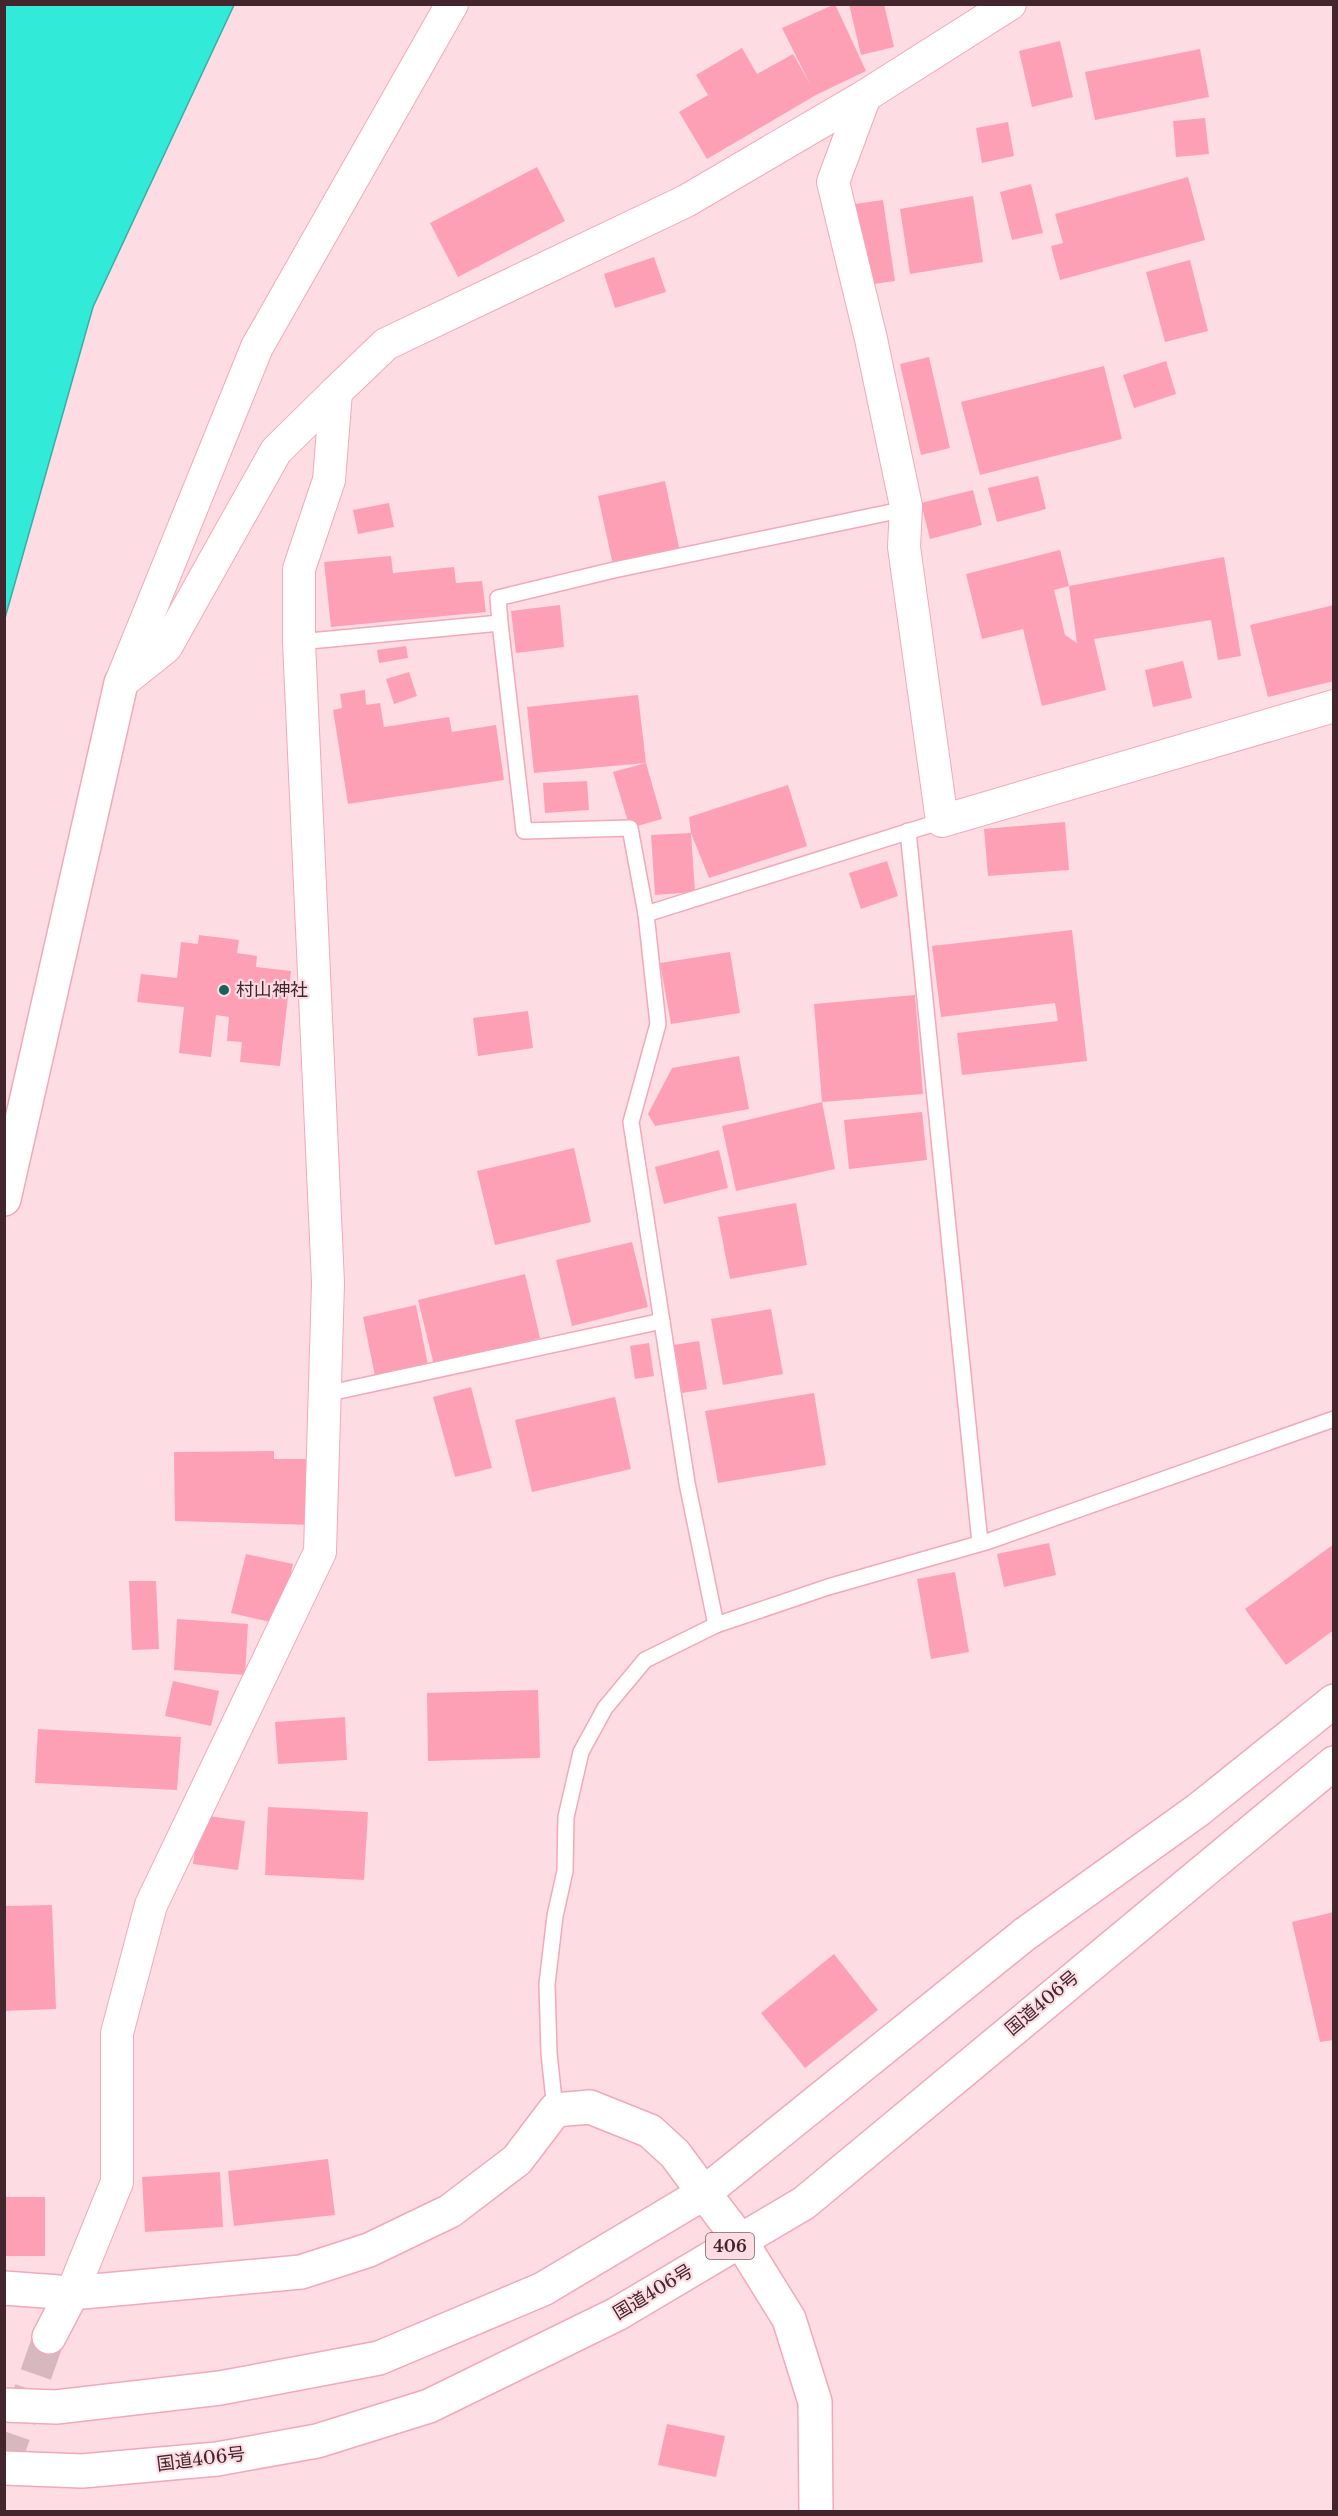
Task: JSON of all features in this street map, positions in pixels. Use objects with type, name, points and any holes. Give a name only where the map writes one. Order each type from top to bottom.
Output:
[{"type":"main road","points":[[4,1198],[121,683]]},
{"type":"main road","points":[[4,2405],[56,2407],[220,2388],[379,2358],[543,2289],[704,2193],[1025,1934],[1198,1810],[1334,1701]]},
{"type":"main road","name":"国道406号","points":[[4,2468],[82,2471],[217,2459],[328,2437],[429,2406],[617,2314],[804,2203],[1334,1763]]},
{"type":"main road","points":[[4,2288],[72,2293],[301,2272],[369,2250],[450,2211],[517,2160],[555,2110],[590,2107],[651,2131],[675,2154],[740,2240],[789,2319],[815,2402],[816,2511]]},
{"type":"main road","points":[[49,2337],[72,2293]]},
{"type":"street","points":[[121,683],[257,347],[452,4]]},
{"type":"street","points":[[121,683],[166,647],[276,451],[386,344],[686,201],[865,96],[1010,4]]},
{"type":"street","points":[[865,96],[833,182],[871,339],[906,509],[904,547],[942,821],[1334,706]]},
{"type":"street","points":[[72,2293],[117,2182],[117,2033],[151,1905],[320,1552],[328,1282],[298,642],[299,569],[328,480],[336,392]]},
{"type":"lane","points":[[716,1625],[687,1483],[631,1122],[658,1024],[646,914],[630,828],[524,831],[498,598],[614,570],[906,509]]},
{"type":"lane","points":[[298,642],[500,623]]},
{"type":"lane","points":[[646,914],[942,821]]},
{"type":"lane","points":[[908,831],[980,1543]]},
{"type":"lane","points":[[325,1394],[662,1321]]},
{"type":"lane","points":[[555,2110],[549,2053],[547,1984],[555,1916],[565,1871],[566,1817],[580,1752],[604,1708],[645,1660],[716,1625],[828,1587],[980,1543],[1334,1419]]},
{"type":"shaded area","points":[[5,4],[234,5],[93,307],[5,618]]},
{"type":"building","points":[[835,4],[866,71],[816,95],[707,159],[679,112],[708,95],[696,75],[742,48],[757,74],[793,54],[810,84],[782,28]]},
{"type":"building","points":[[849,4],[884,4],[894,47],[861,55]]},
{"type":"building","points":[[1060,41],[1073,97],[1032,107],[1019,51]]},
{"type":"building","points":[[1200,49],[1209,97],[1095,120],[1085,72]]},
{"type":"building","points":[[1205,118],[1209,154],[1176,157],[1173,121]]},
{"type":"building","points":[[1008,122],[1014,156],[982,163],[976,128]]},
{"type":"building","points":[[537,167],[565,221],[458,277],[430,223]]},
{"type":"building","points":[[1188,177],[1205,240],[1060,280],[1051,246],[1063,243],[1055,214]]},
{"type":"building","points":[[1031,184],[1043,233],[1012,240],[1000,192]]},
{"type":"building","points":[[973,196],[983,262],[910,274],[900,209]]},
{"type":"building","points":[[883,200],[895,281],[867,285],[855,204]]},
{"type":"building","points":[[654,257],[666,292],[615,308],[604,274]]},
{"type":"building","points":[[1190,260],[1208,331],[1165,342],[1146,272]]},
{"type":"building","points":[[929,357],[950,448],[921,455],[900,364]]},
{"type":"building","points":[[1166,361],[1176,394],[1134,408],[1123,375]]},
{"type":"building","points":[[1104,366],[1122,439],[980,475],[961,402]]},
{"type":"building","points":[[1038,476],[1046,509],[997,522],[988,488]]},
{"type":"building","points":[[665,481],[681,557],[614,570],[598,496]]},
{"type":"building","points":[[973,490],[982,525],[930,539],[921,503]]},
{"type":"building","points":[[389,503],[394,527],[358,534],[353,510]]},
{"type":"building","points":[[1060,550],[1069,586],[1224,557],[1241,656],[1218,660],[1211,620],[1094,639],[1106,690],[1042,706],[1023,629],[982,639],[966,574]],"holes":[[[1069,586],[1077,643],[1065,635],[1054,590]]]},
{"type":"building","points":[[391,556],[393,573],[454,567],[456,583],[482,581],[486,612],[331,627],[324,562]]},
{"type":"building","points":[[560,605],[564,647],[516,653],[511,611]]},
{"type":"building","points":[[1334,605],[1334,681],[1268,697],[1250,625]]},
{"type":"building","points":[[406,646],[408,658],[379,663],[377,650]]},
{"type":"building","points":[[1183,661],[1192,698],[1153,707],[1145,670]]},
{"type":"building","points":[[409,672],[417,696],[394,704],[386,679]]},
{"type":"building","points":[[365,690],[366,705],[380,703],[384,727],[449,717],[452,732],[496,725],[504,780],[348,804],[333,710],[342,708],[340,694]]},
{"type":"building","points":[[638,695],[646,763],[534,773],[527,707]]},
{"type":"building","points":[[646,763],[662,819],[630,828],[613,772]]},
{"type":"building","points":[[587,781],[589,810],[545,813],[543,783]]},
{"type":"building","points":[[788,785],[807,846],[709,878],[691,833],[689,817]]},
{"type":"building","points":[[1065,822],[1069,870],[988,876],[984,829]]},
{"type":"building","points":[[691,833],[695,892],[655,895],[651,835]]},
{"type":"building","points":[[887,861],[898,896],[861,909],[849,873]]},
{"type":"building","points":[[1072,930],[1087,1061],[962,1075],[957,1033],[1058,1021],[1055,1003],[941,1017],[932,946]]},
{"type":"building","points":[[199,935],[239,940],[237,953],[257,956],[256,967],[291,971],[280,1066],[240,1062],[242,1042],[227,1041],[229,1017],[216,1015],[211,1057],[179,1053],[184,1007],[137,1002],[141,974],[177,978],[181,942],[198,944]]},
{"type":"building","points":[[730,952],[740,1013],[671,1024],[660,963]]},
{"type":"building","points":[[915,995],[923,1094],[822,1102],[814,1004]]},
{"type":"building","points":[[528,1011],[533,1048],[478,1056],[473,1018]]},
{"type":"building","points":[[739,1056],[749,1109],[655,1126],[648,1114],[672,1068]]},
{"type":"building","points":[[822,1102],[835,1169],[736,1191],[722,1126]]},
{"type":"building","points":[[922,1112],[927,1160],[849,1169],[844,1120]]},
{"type":"building","points":[[574,1148],[591,1222],[495,1245],[477,1171]]},
{"type":"building","points":[[719,1150],[728,1188],[664,1204],[655,1167]]},
{"type":"building","points":[[796,1203],[807,1265],[730,1279],[718,1217]]},
{"type":"building","points":[[632,1242],[648,1307],[572,1326],[556,1260]]},
{"type":"building","points":[[525,1274],[540,1338],[434,1365],[418,1300]]},
{"type":"building","points":[[416,1305],[428,1365],[375,1376],[363,1317]]},
{"type":"building","points":[[771,1309],[783,1374],[723,1385],[711,1319]]},
{"type":"building","points":[[699,1341],[707,1389],[682,1393],[674,1345]]},
{"type":"building","points":[[649,1343],[654,1376],[635,1379],[630,1346]]},
{"type":"building","points":[[471,1387],[492,1468],[455,1477],[433,1397]]},
{"type":"building","points":[[814,1393],[826,1465],[718,1483],[705,1411]]},
{"type":"building","points":[[615,1397],[631,1469],[532,1492],[515,1420]]},
{"type":"building","points":[[274,1451],[274,1459],[312,1459],[313,1525],[175,1521],[174,1452]]},
{"type":"building","points":[[1049,1543],[1056,1575],[1004,1587],[997,1554]]},
{"type":"building","points":[[1334,1544],[1334,1630],[1286,1665],[1245,1609]]},
{"type":"building","points":[[246,1554],[293,1564],[279,1624],[231,1613]]},
{"type":"building","points":[[955,1572],[969,1652],[931,1659],[917,1579]]},
{"type":"building","points":[[129,1581],[156,1581],[159,1649],[132,1650]]},
{"type":"building","points":[[177,1619],[248,1624],[245,1675],[174,1670]]},
{"type":"building","points":[[173,1681],[219,1691],[211,1726],[165,1716]]},
{"type":"building","points":[[538,1690],[540,1758],[428,1761],[427,1693]]},
{"type":"building","points":[[345,1717],[347,1760],[278,1764],[275,1722]]},
{"type":"building","points":[[38,1729],[181,1737],[177,1790],[35,1783]]},
{"type":"building","points":[[268,1807],[368,1812],[364,1880],[265,1875]]},
{"type":"building","points":[[200,1815],[245,1821],[238,1870],[193,1864]]},
{"type":"building","points":[[52,1905],[56,2009],[4,2011],[4,1906]]},
{"type":"building","points":[[1334,1912],[1334,2040],[1320,2042],[1292,1922]]},
{"type":"building","points":[[834,1954],[878,2010],[805,2068],[761,2013]]},
{"type":"building","points":[[328,2159],[335,2215],[234,2226],[228,2171]]},
{"type":"building","points":[[220,2172],[223,2227],[145,2232],[142,2177]]},
{"type":"building","points":[[4,2197],[45,2197],[45,2256],[4,2256]]},
{"type":"building","points":[[667,2424],[725,2436],[716,2477],[658,2465]]},
{"type":"tunnel","points":[[4,2465],[49,2337]]},
{"type":"place","name":"村山神社","points":[[224,990]]}]
